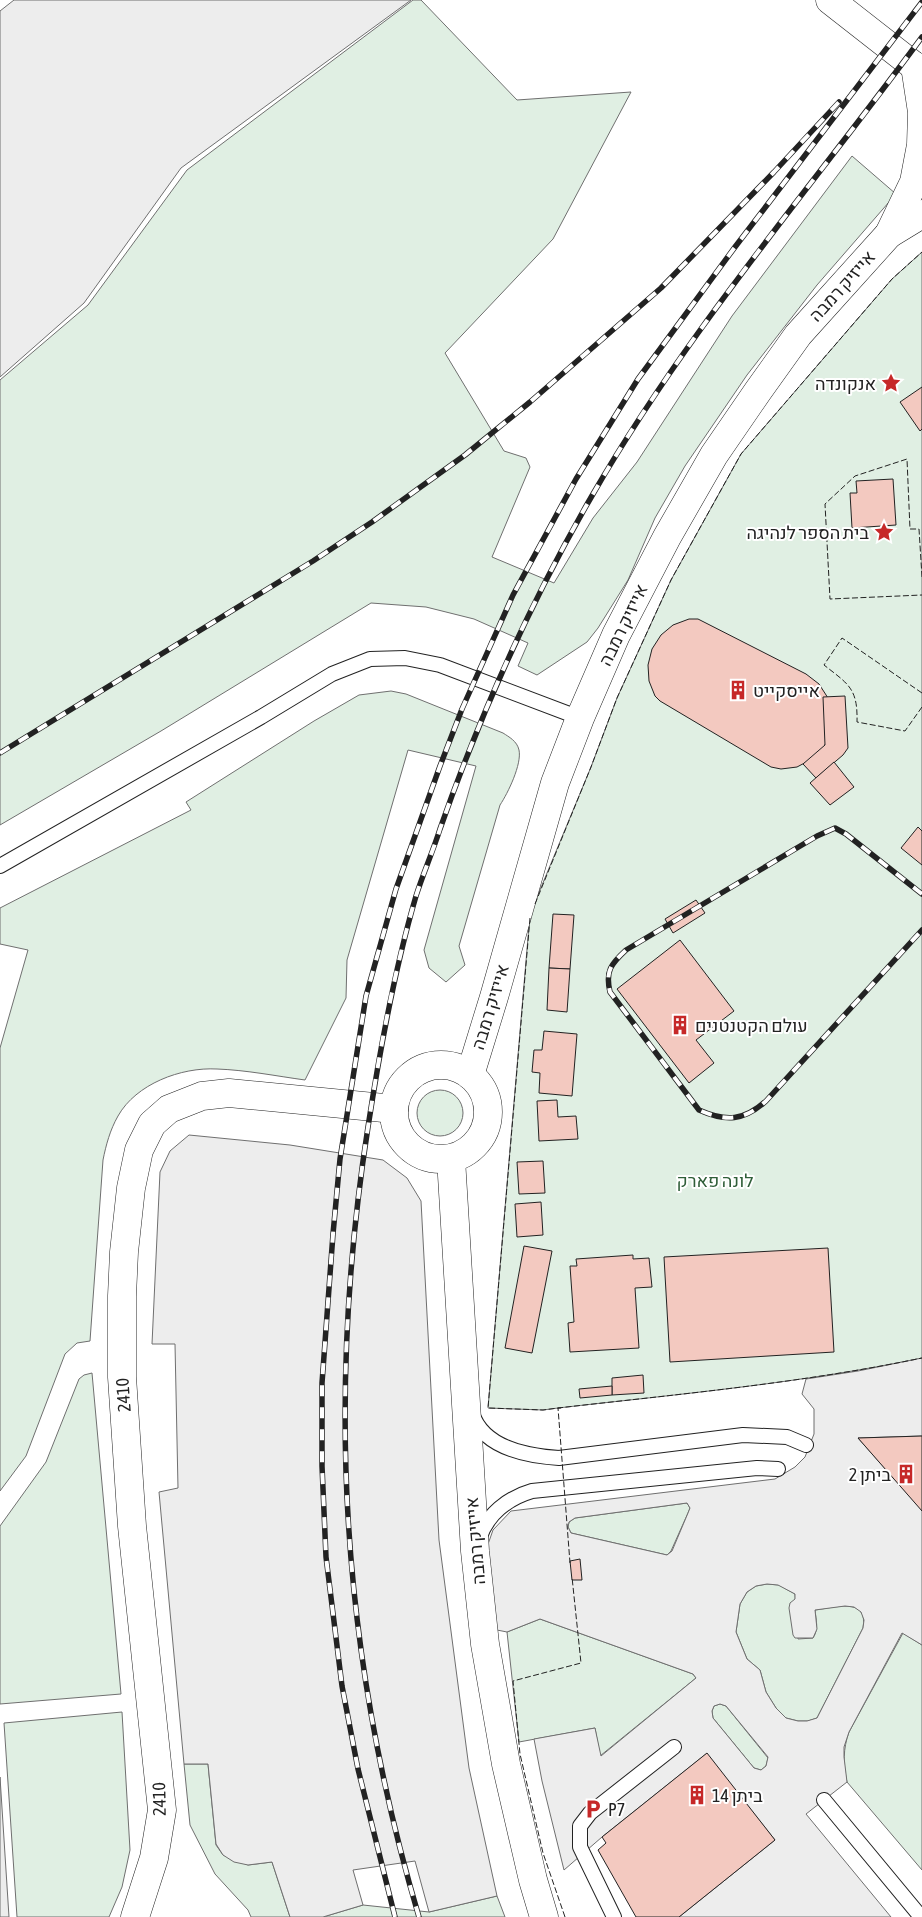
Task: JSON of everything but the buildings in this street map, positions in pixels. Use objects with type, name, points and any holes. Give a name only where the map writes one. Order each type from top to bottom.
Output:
[{"type":"street","points":[[830,0],[919,69]]},
{"type":"street","name":"אייזיק רמבה","points":[[470,1075],[556,783],[580,718],[616,635],[667,537],[714,455],[798,335],[889,234],[914,182],[921,145],[922,112],[919,69]]},
{"type":"street","name":"אייזיק רמבה","points":[[889,234],[922,214]]},
{"type":"street","points":[[446,1065],[458,1068],[470,1075],[480,1086],[487,1100],[488,1115],[485,1130],[477,1143],[465,1153],[451,1159],[436,1159],[422,1156],[410,1148],[401,1137],[395,1124],[394,1109],[396,1097],[402,1086],[411,1076],[422,1069],[434,1066],[446,1065]]},
{"type":"street","name":"2410","points":[[135,1917],[154,1858],[162,1810],[132,1526],[121,1367],[124,1252],[131,1188],[139,1150],[152,1124],[169,1109],[202,1096],[239,1094],[394,1109]]},
{"type":"street","name":"אייזיק רמבה","points":[[451,1159],[475,1551],[485,1644],[506,1764],[533,1880],[544,1917]]},
{"type":"lane","points":[[0,866],[252,722],[332,674],[370,659],[406,658],[440,665],[580,718]]},
{"type":"lane","points":[[466,1392],[476,1423],[486,1435],[515,1450],[534,1456],[559,1458],[743,1435],[787,1437],[806,1445]]},
{"type":"lane","points":[[475,1551],[481,1532],[490,1517],[516,1496],[532,1491],[757,1468],[778,1469]]},
{"type":"lane","points":[[614,1917],[580,1847],[580,1826],[590,1813],[674,1747]]},
{"type":"lane","points":[[824,1800],[921,1917]]},
{"type":"green space","points":[[413,0],[421,0],[517,100],[631,92],[553,239],[445,353],[504,451],[526,458],[530,467],[492,557],[554,583],[593,518],[637,462],[732,316],[852,156],[896,194],[817,285],[747,375],[685,466],[655,518],[628,580],[587,642],[537,675],[518,666],[528,643],[474,619],[426,607],[371,603],[161,731],[0,825],[0,380],[88,305],[187,170]]},
{"type":"green space","name":"לונה פארק","points":[[922,252],[922,1358],[832,1374],[695,1393],[543,1410],[488,1408],[530,914],[591,767],[617,698],[671,580],[741,454],[892,279]]},
{"type":"green space","points":[[391,691],[406,694],[503,733],[515,742],[519,750],[516,770],[500,805],[459,946],[465,965],[446,982],[429,968],[424,950],[476,766],[408,750],[347,960],[346,998],[305,1080],[217,1069],[189,1071],[161,1080],[148,1087],[136,1095],[118,1116],[103,1160],[90,1341],[77,1343],[65,1354],[26,1456],[0,1491],[0,1048],[28,950],[0,944],[0,908],[191,810],[186,802],[314,721],[359,695]]},
{"type":"green space","points":[[435,1090],[445,1090],[459,1100],[463,1113],[459,1126],[453,1132],[445,1136],[435,1136],[421,1126],[417,1118],[417,1108],[427,1094]]},
{"type":"green space","points":[[92,1373],[121,1694],[0,1704],[0,1526],[46,1462],[79,1379],[84,1375]]},
{"type":"green space","points":[[687,1503],[690,1508],[671,1551],[667,1555],[571,1533],[568,1527],[569,1522],[575,1518]]},
{"type":"green space","points":[[767,1584],[779,1585],[795,1594],[798,1639],[813,1638],[815,1635],[817,1628],[815,1610],[848,1606],[861,1611],[863,1628],[817,1718],[808,1721],[798,1721],[786,1718],[776,1708],[766,1692],[760,1670],[747,1659],[736,1632],[740,1604],[747,1592],[756,1586]]},
{"type":"green space","points":[[540,1619],[693,1674],[696,1678],[600,1756],[595,1728],[519,1742],[507,1632]]},
{"type":"green space","points":[[903,1633],[922,1645],[922,1870],[847,1782],[844,1757],[849,1732]]},
{"type":"green space","points":[[720,1704],[726,1706],[768,1758],[766,1766],[761,1770],[754,1768],[713,1718],[712,1711],[714,1706]]},
{"type":"green space","points":[[122,1712],[130,1850],[122,1887],[109,1917],[17,1917],[4,1723]]},
{"type":"green space","points":[[184,1764],[208,1764],[216,1845],[223,1855],[248,1865],[272,1862],[290,1917],[251,1917],[248,1910],[215,1874],[190,1825]]},
{"type":"green space","points":[[497,1896],[505,1917],[323,1917],[363,1905],[429,1912]]},
{"type":"shaded area","points":[[14,0],[411,0],[181,168],[84,303],[0,377],[0,11]]},
{"type":"shaded area","points":[[189,1135],[290,1145],[383,1160],[407,1178],[421,1201],[439,1540],[469,1768],[497,1896],[429,1912],[415,1861],[353,1870],[363,1905],[323,1917],[290,1917],[272,1862],[248,1865],[234,1862],[223,1855],[216,1844],[208,1764],[184,1764],[159,1492],[178,1488],[175,1344],[152,1344],[160,1172],[170,1151]]},
{"type":"shaded area","points":[[922,1358],[922,1436],[858,1438],[922,1510],[922,1645],[902,1633],[849,1732],[844,1747],[847,1782],[806,1814],[891,1917],[679,1917],[775,1840],[706,1754],[602,1837],[564,1870],[542,1781],[534,1739],[595,1728],[601,1756],[696,1678],[693,1674],[540,1619],[507,1632],[497,1630],[486,1550],[493,1530],[511,1511],[775,1479],[795,1467],[805,1457],[814,1434],[814,1409],[802,1394],[806,1379]],"holes":[[[687,1503],[690,1508],[672,1551],[667,1555],[571,1533],[568,1527],[569,1522],[575,1518]],[[778,1585],[795,1594],[795,1599],[790,1603],[789,1608],[795,1638],[813,1638],[817,1629],[815,1610],[845,1606],[854,1607],[861,1612],[864,1620],[863,1628],[817,1718],[807,1721],[786,1718],[776,1708],[766,1692],[760,1670],[747,1659],[736,1632],[740,1604],[747,1592],[756,1586]],[[720,1704],[726,1706],[768,1757],[766,1766],[761,1770],[754,1768],[713,1718],[712,1711],[714,1706]]]},
{"type":"shaded area","points":[[0,1777],[9,1917],[0,1917]]},
{"type":"railway","points":[[395,1917],[358,1769],[342,1686],[326,1557],[322,1466],[322,1383],[340,1159],[366,996],[396,889],[462,709],[513,595],[576,479],[638,379],[735,247],[922,2]]},
{"type":"railway","points":[[419,1917],[393,1819],[372,1721],[358,1623],[348,1525],[345,1426],[347,1327],[355,1228],[377,1069],[394,981],[408,924],[456,785],[490,700],[528,616],[593,494],[668,375],[709,318],[922,37]]},
{"type":"railway","points":[[0,753],[313,561],[372,522],[465,455],[530,402],[661,288],[839,102]]},
{"type":"railway","points":[[922,894],[846,834],[835,828],[817,836],[626,950],[610,968],[608,979],[610,992],[699,1110],[726,1118],[734,1118],[750,1113],[766,1101],[922,930]]},
{"type":"fence","points":[[535,904],[617,698],[671,580],[741,454],[892,279],[922,252]]},
{"type":"fence","points":[[922,577],[919,529],[910,529],[907,459],[855,476],[825,504],[830,599],[922,595]]},
{"type":"fence","points":[[922,693],[842,638],[824,665],[850,688],[856,701],[857,722],[905,731],[922,707]]},
{"type":"fence","points":[[530,918],[488,1408],[543,1410],[695,1393],[832,1374],[922,1358]]},
{"type":"fence","points":[[561,1408],[558,1408],[570,1563]]},
{"type":"fence","points":[[565,1917],[543,1853],[520,1754],[513,1681],[581,1663],[572,1577]]},
{"type":"place","name":"אנקונדה","points":[[891,383]]},
{"type":"place","name":"בית הספר לנהיגה","points":[[884,532]]},
{"type":"place","name":"אייסקייט","points":[[738,690]]},
{"type":"place","name":"עולם הקטנטנים","points":[[680,1025]]},
{"type":"place","name":"ביתן 2","points":[[906,1474]]},
{"type":"place","name":"ביתן 14","points":[[697,1795]]},
{"type":"place","name":"P7","points":[[593,1809]]}]
